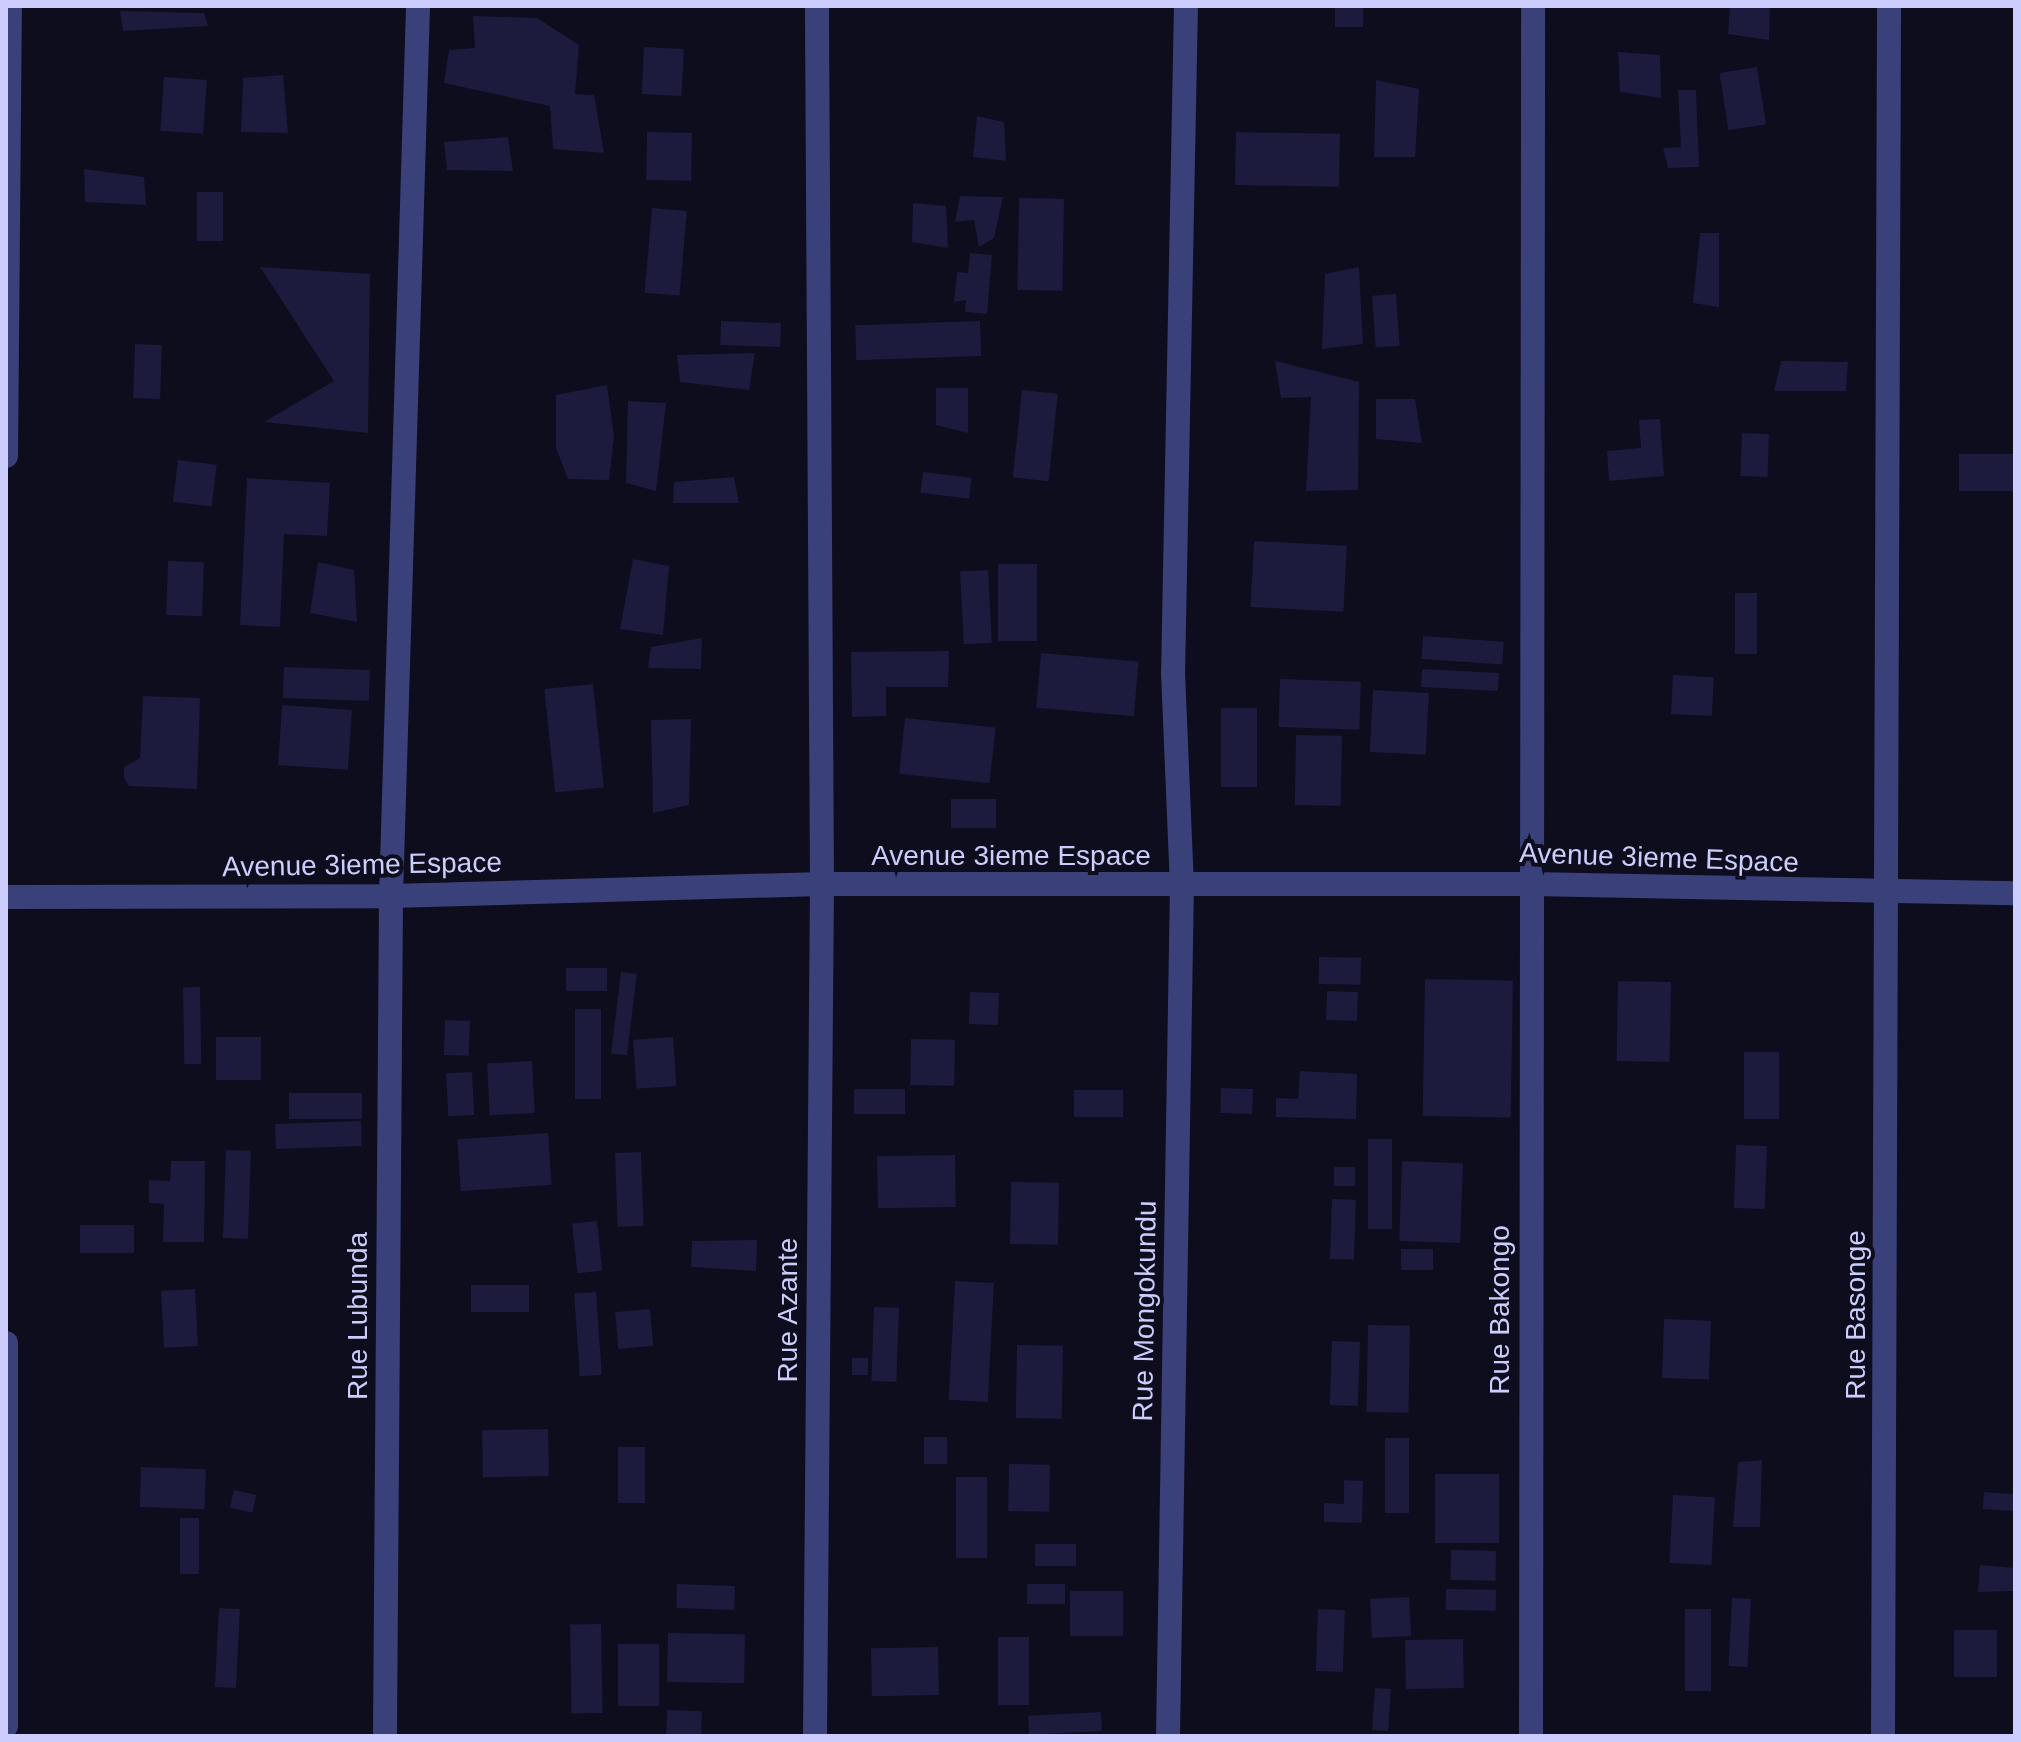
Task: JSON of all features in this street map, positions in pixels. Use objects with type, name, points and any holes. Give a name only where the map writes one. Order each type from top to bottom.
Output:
[{"type":"street","points":[[6,456],[10,6]]},
{"type":"street","name":"Rue Lubunda","points":[[385,1736],[391,896],[418,6]]},
{"type":"street","name":"Rue Azante","points":[[815,1736],[822,884],[817,6]]},
{"type":"street","name":"Rue Mongokundu","points":[[1168,1736],[1182,887],[1173,675],[1186,6]]},
{"type":"street","name":"Rue Bakongo","points":[[1531,1736],[1533,6]]},
{"type":"street","name":"Rue Basonge","points":[[1883,1736],[1889,894],[1885,430],[1889,6]]},
{"type":"street","name":"Avenue 3ieme Espace","points":[[6,897],[391,896],[822,884],[1182,887],[1530,884],[1889,894],[2015,893]]},
{"type":"street","points":[[6,1343],[6,1726]]},
{"type":"building","points":[[1335,6],[1363,6],[1363,27],[1335,27]]},
{"type":"building","points":[[1730,6],[1770,6],[1769,40],[1728,34]]},
{"type":"building","points":[[120,11],[204,13],[208,26],[123,31]]},
{"type":"building","points":[[473,16],[537,18],[579,45],[575,94],[594,95],[604,153],[553,149],[550,106],[444,83],[449,50],[475,48]]},
{"type":"building","points":[[644,47],[684,49],[681,96],[642,94]]},
{"type":"building","points":[[1618,52],[1660,55],[1661,98],[1620,92]]},
{"type":"building","points":[[1757,67],[1766,124],[1729,130],[1719,73]]},
{"type":"building","points":[[283,75],[288,133],[241,132],[243,78]]},
{"type":"building","points":[[164,77],[207,80],[203,134],[160,131]]},
{"type":"building","points":[[1376,80],[1419,89],[1415,157],[1374,157]]},
{"type":"building","points":[[1678,90],[1696,90],[1699,167],[1668,168],[1663,148],[1681,147]]},
{"type":"building","points":[[977,116],[1004,122],[1006,161],[973,157]]},
{"type":"building","points":[[647,132],[692,133],[691,181],[646,180]]},
{"type":"building","points":[[1236,132],[1340,134],[1339,187],[1235,185]]},
{"type":"building","points":[[508,137],[513,171],[447,170],[444,142]]},
{"type":"building","points":[[84,169],[144,177],[146,205],[85,202]]},
{"type":"building","points":[[197,192],[223,192],[223,241],[197,241]]},
{"type":"building","points":[[960,196],[1003,197],[994,238],[979,247],[974,220],[955,222]]},
{"type":"building","points":[[1019,198],[1064,199],[1062,291],[1017,290]]},
{"type":"building","points":[[913,203],[946,206],[948,248],[912,242]]},
{"type":"building","points":[[652,208],[687,211],[679,296],[645,293]]},
{"type":"building","points":[[1700,233],[1719,233],[1719,307],[1693,303]]},
{"type":"building","points":[[970,253],[992,255],[987,314],[965,312],[966,300],[954,302],[957,272],[968,273]]},
{"type":"building","points":[[260,267],[370,274],[368,433],[264,422],[334,381]]},
{"type":"building","points":[[1359,267],[1363,344],[1322,349],[1325,274]]},
{"type":"building","points":[[1396,294],[1400,346],[1376,348],[1372,296]]},
{"type":"building","points":[[721,321],[781,323],[780,347],[720,345]]},
{"type":"building","points":[[980,321],[981,356],[856,360],[855,325]]},
{"type":"building","points":[[135,344],[162,345],[160,399],[133,398]]},
{"type":"building","points":[[755,353],[749,390],[680,382],[677,355]]},
{"type":"building","points":[[1275,361],[1359,382],[1358,490],[1306,491],[1311,397],[1281,398]]},
{"type":"building","points":[[1781,361],[1848,362],[1846,391],[1774,391]]},
{"type":"building","points":[[607,385],[614,437],[609,480],[568,479],[556,448],[556,395]]},
{"type":"building","points":[[936,388],[968,388],[968,433],[936,425]]},
{"type":"building","points":[[1022,390],[1058,394],[1049,481],[1013,478]]},
{"type":"building","points":[[1376,399],[1415,399],[1422,443],[1376,439]]},
{"type":"building","points":[[628,401],[666,403],[656,491],[626,483]]},
{"type":"building","points":[[1660,419],[1664,476],[1609,481],[1607,451],[1641,448],[1639,420]]},
{"type":"building","points":[[1742,433],[1769,434],[1767,477],[1740,476]]},
{"type":"building","points":[[1959,454],[2015,454],[2015,491],[1959,491]]},
{"type":"building","points":[[178,460],[217,465],[212,506],[173,502]]},
{"type":"building","points":[[923,472],[972,478],[969,499],[920,493]]},
{"type":"building","points":[[734,477],[739,503],[673,503],[674,482]]},
{"type":"building","points":[[247,478],[330,483],[327,536],[284,534],[280,627],[240,625]]},
{"type":"building","points":[[1254,541],[1347,546],[1343,612],[1251,607]]},
{"type":"building","points":[[633,559],[669,566],[663,635],[620,629]]},
{"type":"building","points":[[168,561],[204,562],[202,616],[166,615]]},
{"type":"building","points":[[318,562],[354,570],[357,622],[310,613]]},
{"type":"building","points":[[998,564],[1037,564],[1037,641],[998,641]]},
{"type":"building","points":[[988,570],[992,643],[964,644],[960,571]]},
{"type":"building","points":[[1735,593],[1757,593],[1757,654],[1735,654]]},
{"type":"building","points":[[1423,636],[1504,642],[1502,665],[1421,659]]},
{"type":"building","points":[[702,638],[701,669],[648,668],[651,647]]},
{"type":"building","points":[[949,651],[948,687],[886,687],[886,716],[852,717],[851,652]]},
{"type":"building","points":[[1041,653],[1139,662],[1134,716],[1036,708]]},
{"type":"building","points":[[284,667],[370,670],[369,701],[283,698]]},
{"type":"building","points":[[1422,669],[1499,673],[1498,691],[1421,687]]},
{"type":"building","points":[[1673,675],[1714,677],[1712,716],[1671,714]]},
{"type":"building","points":[[1280,679],[1361,682],[1359,730],[1278,727]]},
{"type":"building","points":[[593,684],[604,787],[555,793],[544,689]]},
{"type":"building","points":[[1373,690],[1429,693],[1426,755],[1370,752]]},
{"type":"building","points":[[143,696],[200,698],[197,789],[129,786],[124,778],[124,767],[140,758]]},
{"type":"building","points":[[282,705],[352,710],[348,770],[278,765]]},
{"type":"building","points":[[1221,708],[1257,708],[1257,787],[1221,787]]},
{"type":"building","points":[[905,718],[996,728],[990,783],[899,774]]},
{"type":"building","points":[[691,719],[689,805],[653,813],[651,720]]},
{"type":"building","points":[[1296,735],[1342,736],[1341,806],[1295,805]]},
{"type":"building","points":[[951,799],[996,799],[996,828],[951,828]]},
{"type":"building","points":[[1319,957],[1361,958],[1361,985],[1319,984]]},
{"type":"building","points":[[566,968],[607,968],[607,991],[566,991]]},
{"type":"building","points":[[621,972],[637,974],[627,1055],[611,1053]]},
{"type":"building","points":[[1425,979],[1513,981],[1511,1118],[1423,1116]]},
{"type":"building","points":[[1618,981],[1671,982],[1670,1062],[1617,1061]]},
{"type":"building","points":[[183,987],[200,987],[201,1064],[184,1064]]},
{"type":"building","points":[[1327,991],[1358,992],[1357,1021],[1326,1020]]},
{"type":"building","points":[[970,992],[999,993],[998,1025],[969,1024]]},
{"type":"building","points":[[575,1009],[601,1009],[601,1099],[575,1099]]},
{"type":"building","points":[[445,1020],[470,1021],[469,1056],[444,1055]]},
{"type":"building","points":[[216,1037],[261,1037],[261,1080],[216,1080]]},
{"type":"building","points":[[673,1037],[676,1086],[637,1089],[633,1040]]},
{"type":"building","points":[[911,1039],[955,1040],[954,1086],[910,1085]]},
{"type":"building","points":[[1744,1052],[1779,1052],[1779,1119],[1744,1119]]},
{"type":"building","points":[[532,1061],[535,1113],[490,1115],[487,1063]]},
{"type":"building","points":[[1300,1071],[1357,1074],[1356,1119],[1276,1117],[1276,1098],[1298,1099]]},
{"type":"building","points":[[472,1072],[474,1115],[448,1116],[446,1073]]},
{"type":"building","points":[[1221,1088],[1253,1089],[1252,1114],[1220,1113]]},
{"type":"building","points":[[854,1089],[905,1089],[905,1114],[854,1114]]},
{"type":"building","points":[[1074,1090],[1123,1090],[1123,1117],[1074,1117]]},
{"type":"building","points":[[289,1093],[362,1093],[362,1119],[289,1119]]},
{"type":"building","points":[[361,1121],[362,1146],[276,1149],[275,1124]]},
{"type":"building","points":[[548,1133],[552,1185],[461,1191],[457,1139]]},
{"type":"building","points":[[1368,1139],[1392,1139],[1392,1229],[1368,1229]]},
{"type":"building","points":[[1736,1145],[1767,1146],[1765,1209],[1734,1208]]},
{"type":"building","points":[[226,1150],[251,1151],[248,1239],[223,1238]]},
{"type":"building","points":[[641,1152],[644,1226],[618,1227],[615,1153]]},
{"type":"building","points":[[955,1155],[956,1207],[878,1208],[877,1156]]},
{"type":"building","points":[[171,1161],[205,1161],[204,1242],[163,1242],[164,1204],[149,1203],[149,1180],[170,1181]]},
{"type":"building","points":[[1402,1161],[1463,1163],[1460,1243],[1399,1241]]},
{"type":"building","points":[[1334,1167],[1355,1167],[1355,1186],[1334,1186]]},
{"type":"building","points":[[1011,1182],[1059,1183],[1058,1245],[1010,1244]]},
{"type":"building","points":[[1332,1199],[1356,1200],[1354,1260],[1330,1259]]},
{"type":"building","points":[[597,1221],[602,1271],[577,1273],[572,1224]]},
{"type":"building","points":[[80,1225],[134,1225],[134,1253],[80,1253]]},
{"type":"building","points":[[757,1240],[756,1271],[691,1267],[692,1241]]},
{"type":"building","points":[[1401,1249],[1433,1249],[1433,1270],[1401,1270]]},
{"type":"building","points":[[955,1281],[994,1283],[988,1402],[949,1400]]},
{"type":"building","points":[[471,1285],[529,1285],[529,1312],[471,1312]]},
{"type":"building","points":[[195,1289],[198,1346],[164,1348],[161,1291]]},
{"type":"building","points":[[596,1292],[602,1375],[580,1376],[574,1294]]},
{"type":"building","points":[[874,1307],[899,1308],[896,1382],[871,1381]]},
{"type":"building","points":[[650,1309],[653,1346],[618,1349],[615,1312]]},
{"type":"building","points":[[1664,1319],[1711,1321],[1709,1380],[1662,1378]]},
{"type":"building","points":[[1368,1325],[1410,1326],[1408,1413],[1366,1412]]},
{"type":"building","points":[[1332,1341],[1360,1342],[1358,1406],[1330,1405]]},
{"type":"building","points":[[1017,1345],[1063,1346],[1062,1419],[1016,1418]]},
{"type":"building","points":[[852,1358],[868,1358],[868,1375],[852,1375]]},
{"type":"building","points":[[548,1429],[549,1476],[483,1477],[482,1430]]},
{"type":"building","points":[[924,1437],[947,1437],[947,1464],[924,1464]]},
{"type":"building","points":[[1385,1438],[1409,1438],[1409,1513],[1385,1513]]},
{"type":"building","points":[[618,1447],[645,1447],[645,1503],[618,1503]]},
{"type":"building","points":[[1762,1460],[1760,1527],[1733,1527],[1738,1462]]},
{"type":"building","points":[[1009,1464],[1050,1465],[1049,1512],[1008,1511]]},
{"type":"building","points":[[141,1467],[206,1469],[205,1509],[140,1507]]},
{"type":"building","points":[[1435,1474],[1499,1474],[1499,1543],[1435,1543]]},
{"type":"building","points":[[956,1477],[987,1477],[987,1558],[956,1558]]},
{"type":"building","points":[[1344,1480],[1363,1481],[1362,1523],[1324,1522],[1324,1503],[1344,1504]]},
{"type":"building","points":[[234,1490],[256,1495],[252,1513],[230,1508]]},
{"type":"building","points":[[1984,1492],[2015,1494],[2014,1511],[1983,1509]]},
{"type":"building","points":[[1673,1495],[1715,1497],[1711,1565],[1669,1563]]},
{"type":"building","points":[[180,1518],[199,1518],[199,1574],[180,1574]]},
{"type":"building","points":[[1035,1544],[1076,1544],[1076,1566],[1035,1566]]},
{"type":"building","points":[[1451,1550],[1496,1551],[1495,1581],[1450,1580]]},
{"type":"building","points":[[1980,1565],[2015,1568],[2015,1591],[1978,1592]]},
{"type":"building","points":[[677,1584],[735,1586],[734,1610],[676,1608]]},
{"type":"building","points":[[1027,1584],[1065,1584],[1065,1604],[1027,1604]]},
{"type":"building","points":[[1446,1589],[1496,1590],[1496,1611],[1446,1610]]},
{"type":"building","points":[[1070,1591],[1123,1591],[1123,1636],[1070,1636]]},
{"type":"building","points":[[1409,1597],[1411,1636],[1372,1638],[1370,1599]]},
{"type":"building","points":[[1732,1598],[1751,1599],[1747,1667],[1728,1666]]},
{"type":"building","points":[[219,1608],[240,1609],[236,1688],[215,1687]]},
{"type":"building","points":[[1318,1609],[1345,1610],[1343,1672],[1316,1671]]},
{"type":"building","points":[[1685,1609],[1711,1609],[1711,1691],[1685,1691]]},
{"type":"building","points":[[601,1624],[603,1713],[572,1714],[570,1625]]},
{"type":"building","points":[[1954,1630],[1997,1630],[1997,1677],[1954,1677]]},
{"type":"building","points":[[668,1633],[745,1634],[744,1683],[667,1682]]},
{"type":"building","points":[[998,1637],[1029,1637],[1029,1705],[998,1705]]},
{"type":"building","points":[[1463,1639],[1464,1688],[1406,1689],[1405,1640]]},
{"type":"building","points":[[618,1644],[659,1644],[659,1706],[618,1706]]},
{"type":"building","points":[[938,1647],[939,1695],[872,1696],[871,1648]]},
{"type":"building","points":[[1375,1688],[1391,1689],[1388,1731],[1372,1730]]},
{"type":"building","points":[[667,1710],[702,1711],[701,1736],[666,1736]]},
{"type":"building","points":[[1101,1712],[1102,1731],[1029,1735],[1028,1716]]}]
